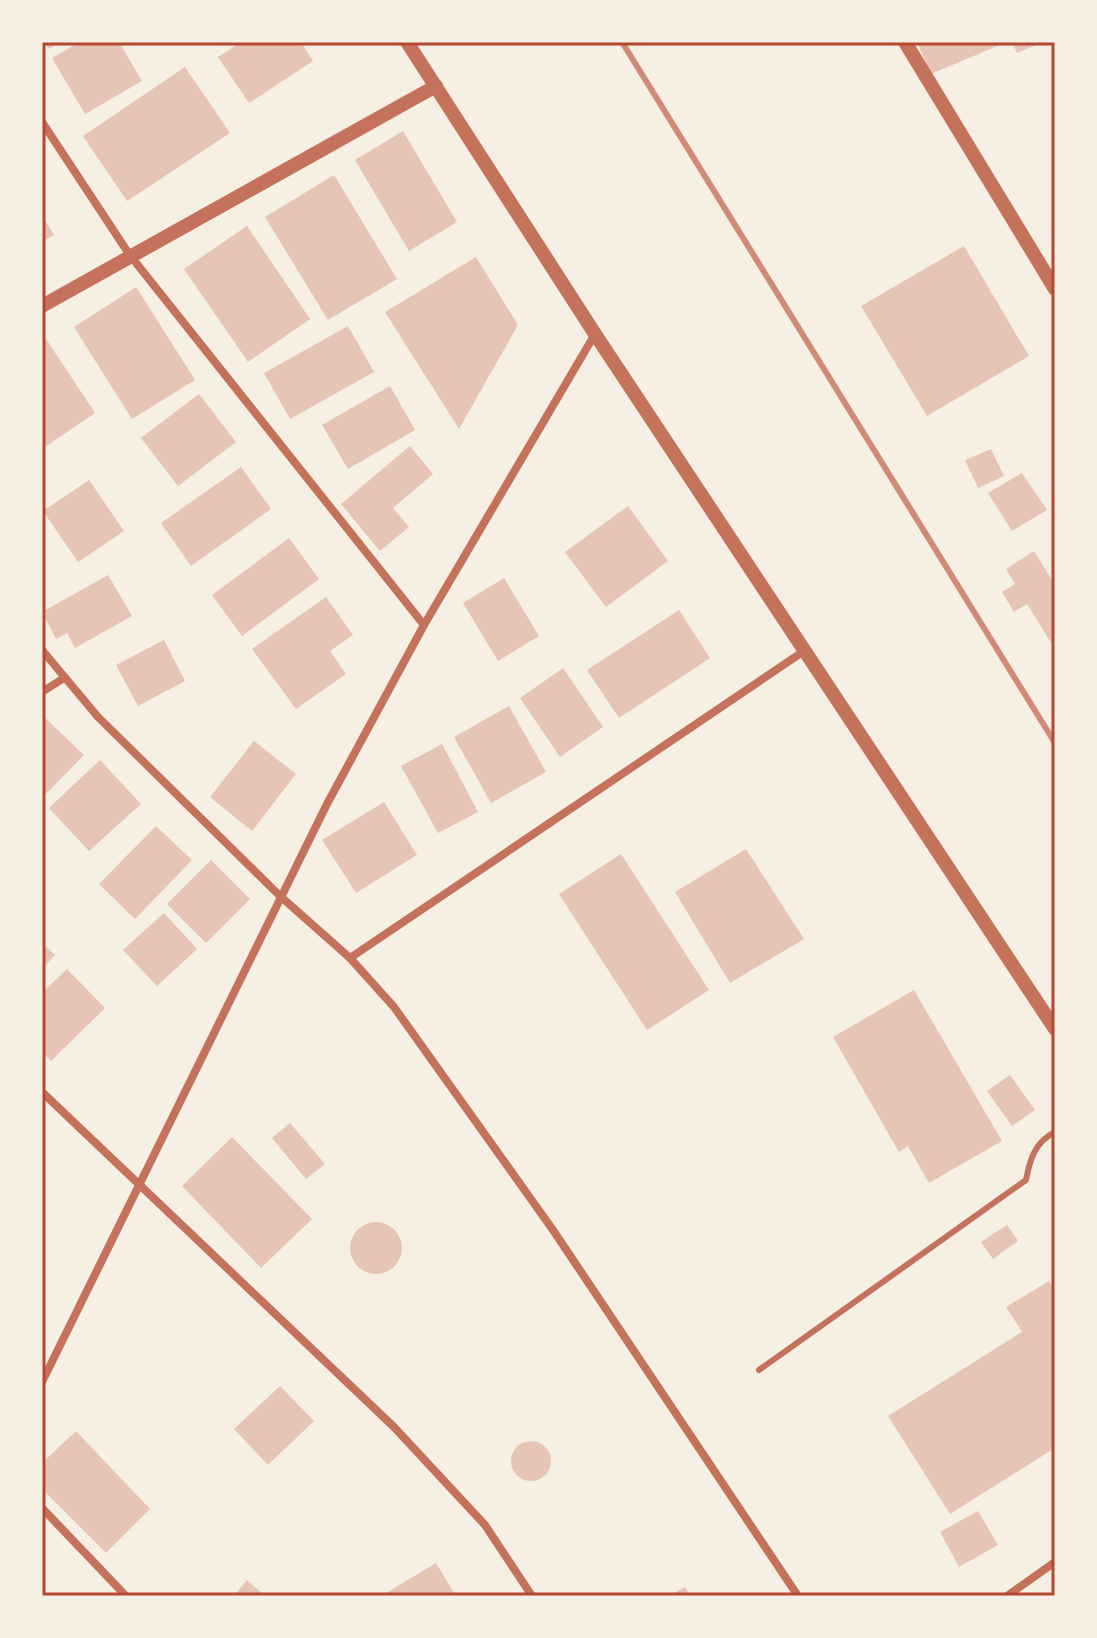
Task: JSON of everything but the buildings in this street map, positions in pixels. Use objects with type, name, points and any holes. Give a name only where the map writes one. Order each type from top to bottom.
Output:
[{"type":"street","points":[[407,42],[595,334],[1055,1029]]},
{"type":"street","points":[[905,42],[1055,289]]},
{"type":"street","points":[[42,306],[129,254],[436,86]]},
{"type":"street","points":[[42,122],[129,254],[424,625]]},
{"type":"street","points":[[42,1382],[280,896],[424,625],[595,334]]},
{"type":"street","points":[[42,650],[64,678],[280,896],[350,958],[394,1007],[553,1230],[798,1596]]},
{"type":"street","points":[[350,958],[804,651]]},
{"type":"street","points":[[42,692],[64,678]]},
{"type":"street","points":[[42,1092],[394,1427],[485,1525],[532,1596]]},
{"type":"street","points":[[42,1508],[126,1596]]},
{"type":"street","points":[[1007,1596],[1053,1566]]},
{"type":"lane","points":[[759,1370],[1026,1180],[1030,1161],[1041,1139],[1055,1132]]},
{"type":"railway","points":[[622,42],[1055,743]]}]
